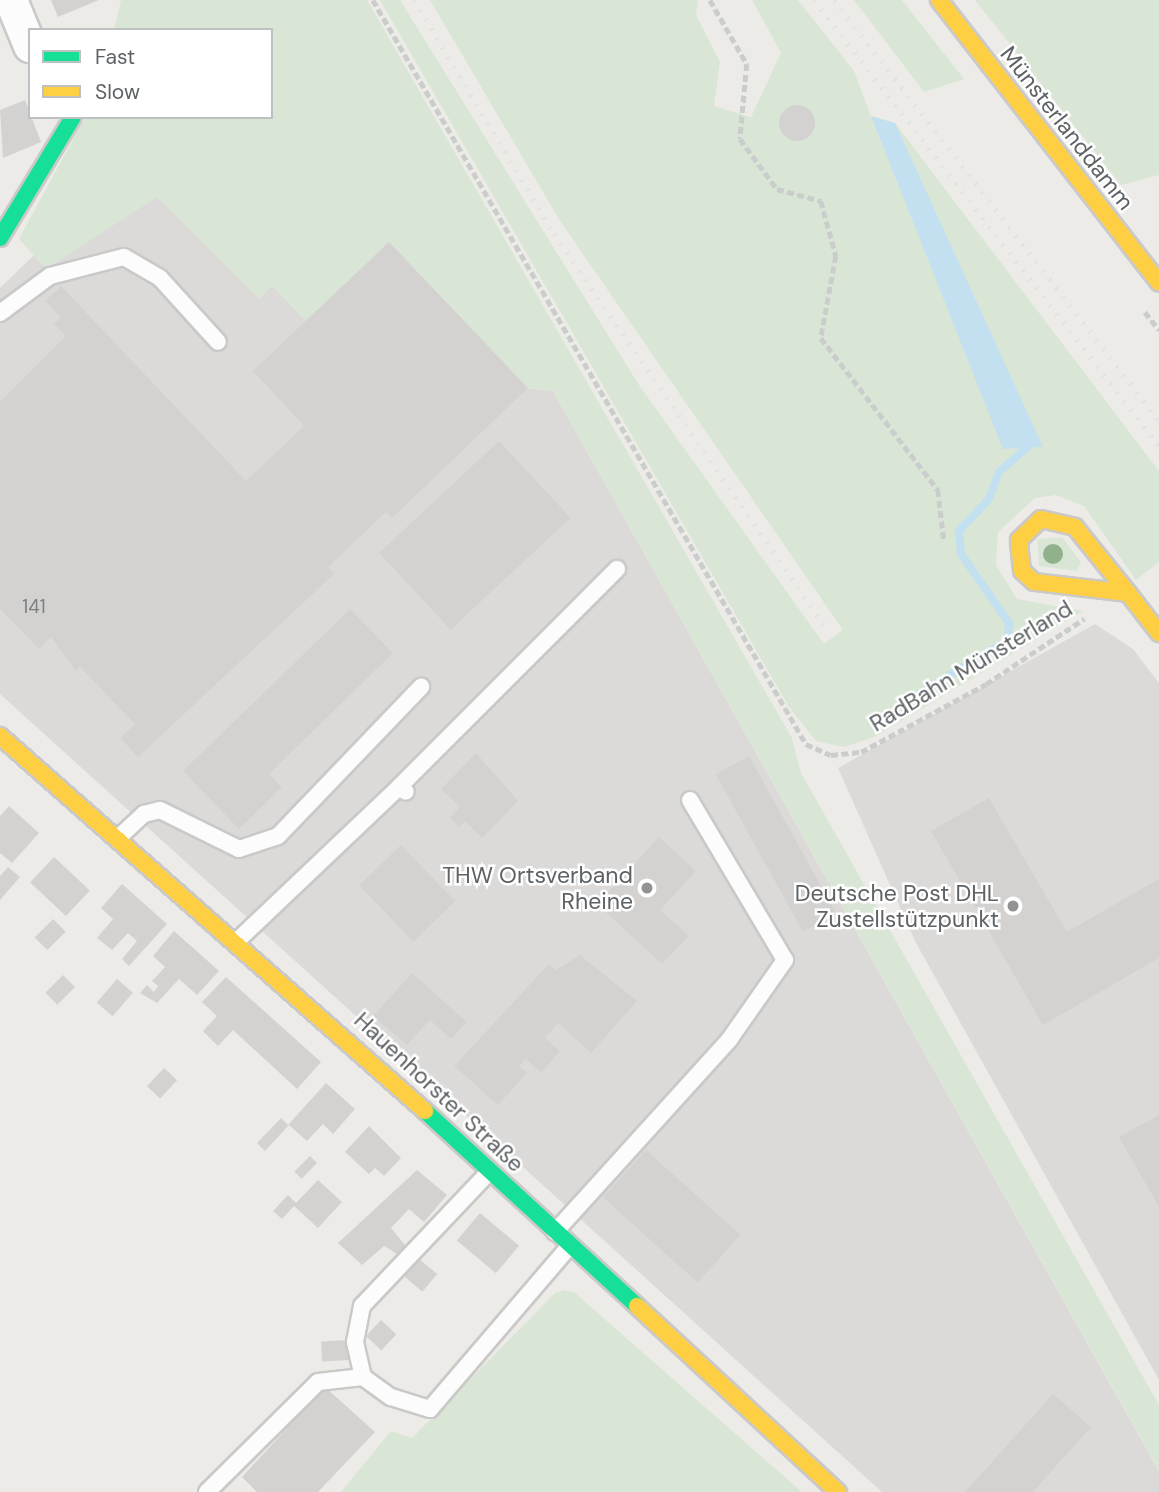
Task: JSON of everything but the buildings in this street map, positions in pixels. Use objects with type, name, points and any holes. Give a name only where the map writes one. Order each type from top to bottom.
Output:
[{"type":"street","points":[[11,0],[28,41]]},
{"type":"street","name":"Münsterlanddamm","points":[[939,0],[1159,284]]},
{"type":"street","points":[[0,238],[72,119]]},
{"type":"street","points":[[1128,593],[1034,582],[1019,564],[1019,540],[1041,519],[1075,527],[1128,593],[1159,633]]},
{"type":"street","name":"Hauenhorster Straße","points":[[0,736],[116,841],[238,940],[492,1169],[553,1235],[838,1492]]},
{"type":"lane","points":[[0,313],[50,275],[124,257],[160,278],[218,342]]},
{"type":"lane","points":[[238,940],[404,789],[617,569]]},
{"type":"lane","points":[[116,841],[144,814],[160,810],[239,849],[278,836],[421,687]]},
{"type":"lane","points":[[553,1235],[729,1040],[785,960],[690,800]]},
{"type":"lane","points":[[363,1377],[355,1342],[362,1307],[492,1169]]},
{"type":"lane","points":[[207,1492],[318,1382],[363,1377],[391,1396],[430,1409],[568,1248]]},
{"type":"path","name":"RadBahn Münsterland","points":[[373,0],[797,734],[831,755],[861,752],[986,684],[1128,593]]},
{"type":"path","points":[[710,0],[747,64],[740,139],[777,189],[821,201],[836,256],[821,338],[938,491],[944,541]]},
{"type":"shaded area","points":[[128,164],[259,298],[272,285],[389,242],[528,388],[553,391],[1159,1471],[1159,1492],[882,1492],[0,694],[0,288]]},
{"type":"shaded area","points":[[1095,624],[1133,649],[1159,683],[1159,1380],[915,941],[838,768]]},
{"type":"green space","points":[[121,0],[367,0],[792,738],[801,773],[1159,1405],[1159,1470],[553,391],[528,388],[390,243],[306,321],[272,286],[259,299],[157,197],[46,269],[19,239],[84,119],[273,119],[273,28],[114,28]]},
{"type":"green space","points":[[380,0],[400,0],[639,385],[824,644],[843,630],[560,221],[430,0],[698,0],[696,15],[720,62],[714,106],[751,117],[781,53],[752,0],[798,0],[854,71],[871,116],[895,123],[1159,471],[1159,562],[1136,580],[1084,506],[1056,495],[1035,498],[998,532],[996,565],[1017,599],[1083,611],[877,736],[844,747],[816,741],[789,707]]},
{"type":"green space","points":[[854,0],[902,0],[964,79],[924,92]]},
{"type":"green space","points":[[975,0],[1159,0],[1159,175],[1121,185]]},
{"type":"green space","points":[[1062,537],[1081,562],[1077,571],[1039,566],[1037,539]]},
{"type":"green space","points":[[565,1290],[575,1293],[802,1492],[341,1492],[391,1431],[412,1438],[555,1293]]},
{"type":"water","points":[[871,116],[895,123],[1043,447],[1003,449]]},
{"type":"waterway","points":[[909,700],[1008,640],[1009,623],[961,554],[959,531],[989,499],[999,472],[1027,448],[1023,438]]},
{"type":"railway","points":[[414,0],[554,234],[827,629]]},
{"type":"railway","points":[[814,0],[1159,446]]},
{"type":"railway","points":[[834,0],[1159,421]]},
{"type":"traffic: fast","points":[[0,238],[72,119]]},
{"type":"traffic: fast","points":[[425,1111],[637,1306]]},
{"type":"traffic: slow","points":[[939,0],[1159,283]]},
{"type":"traffic: slow","points":[[1128,593],[1034,582],[1022,571],[1019,540],[1041,519],[1075,527],[1128,593],[1159,633]]},
{"type":"traffic: slow","points":[[0,736],[425,1111]]},
{"type":"traffic: slow","points":[[637,1306],[838,1492]]},
{"type":"place","name":"THW Ortsverband Rheine","points":[[647,888]]},
{"type":"place","name":"Deutsche Post DHL Zustellstützpunkt","points":[[1013,906]]}]
